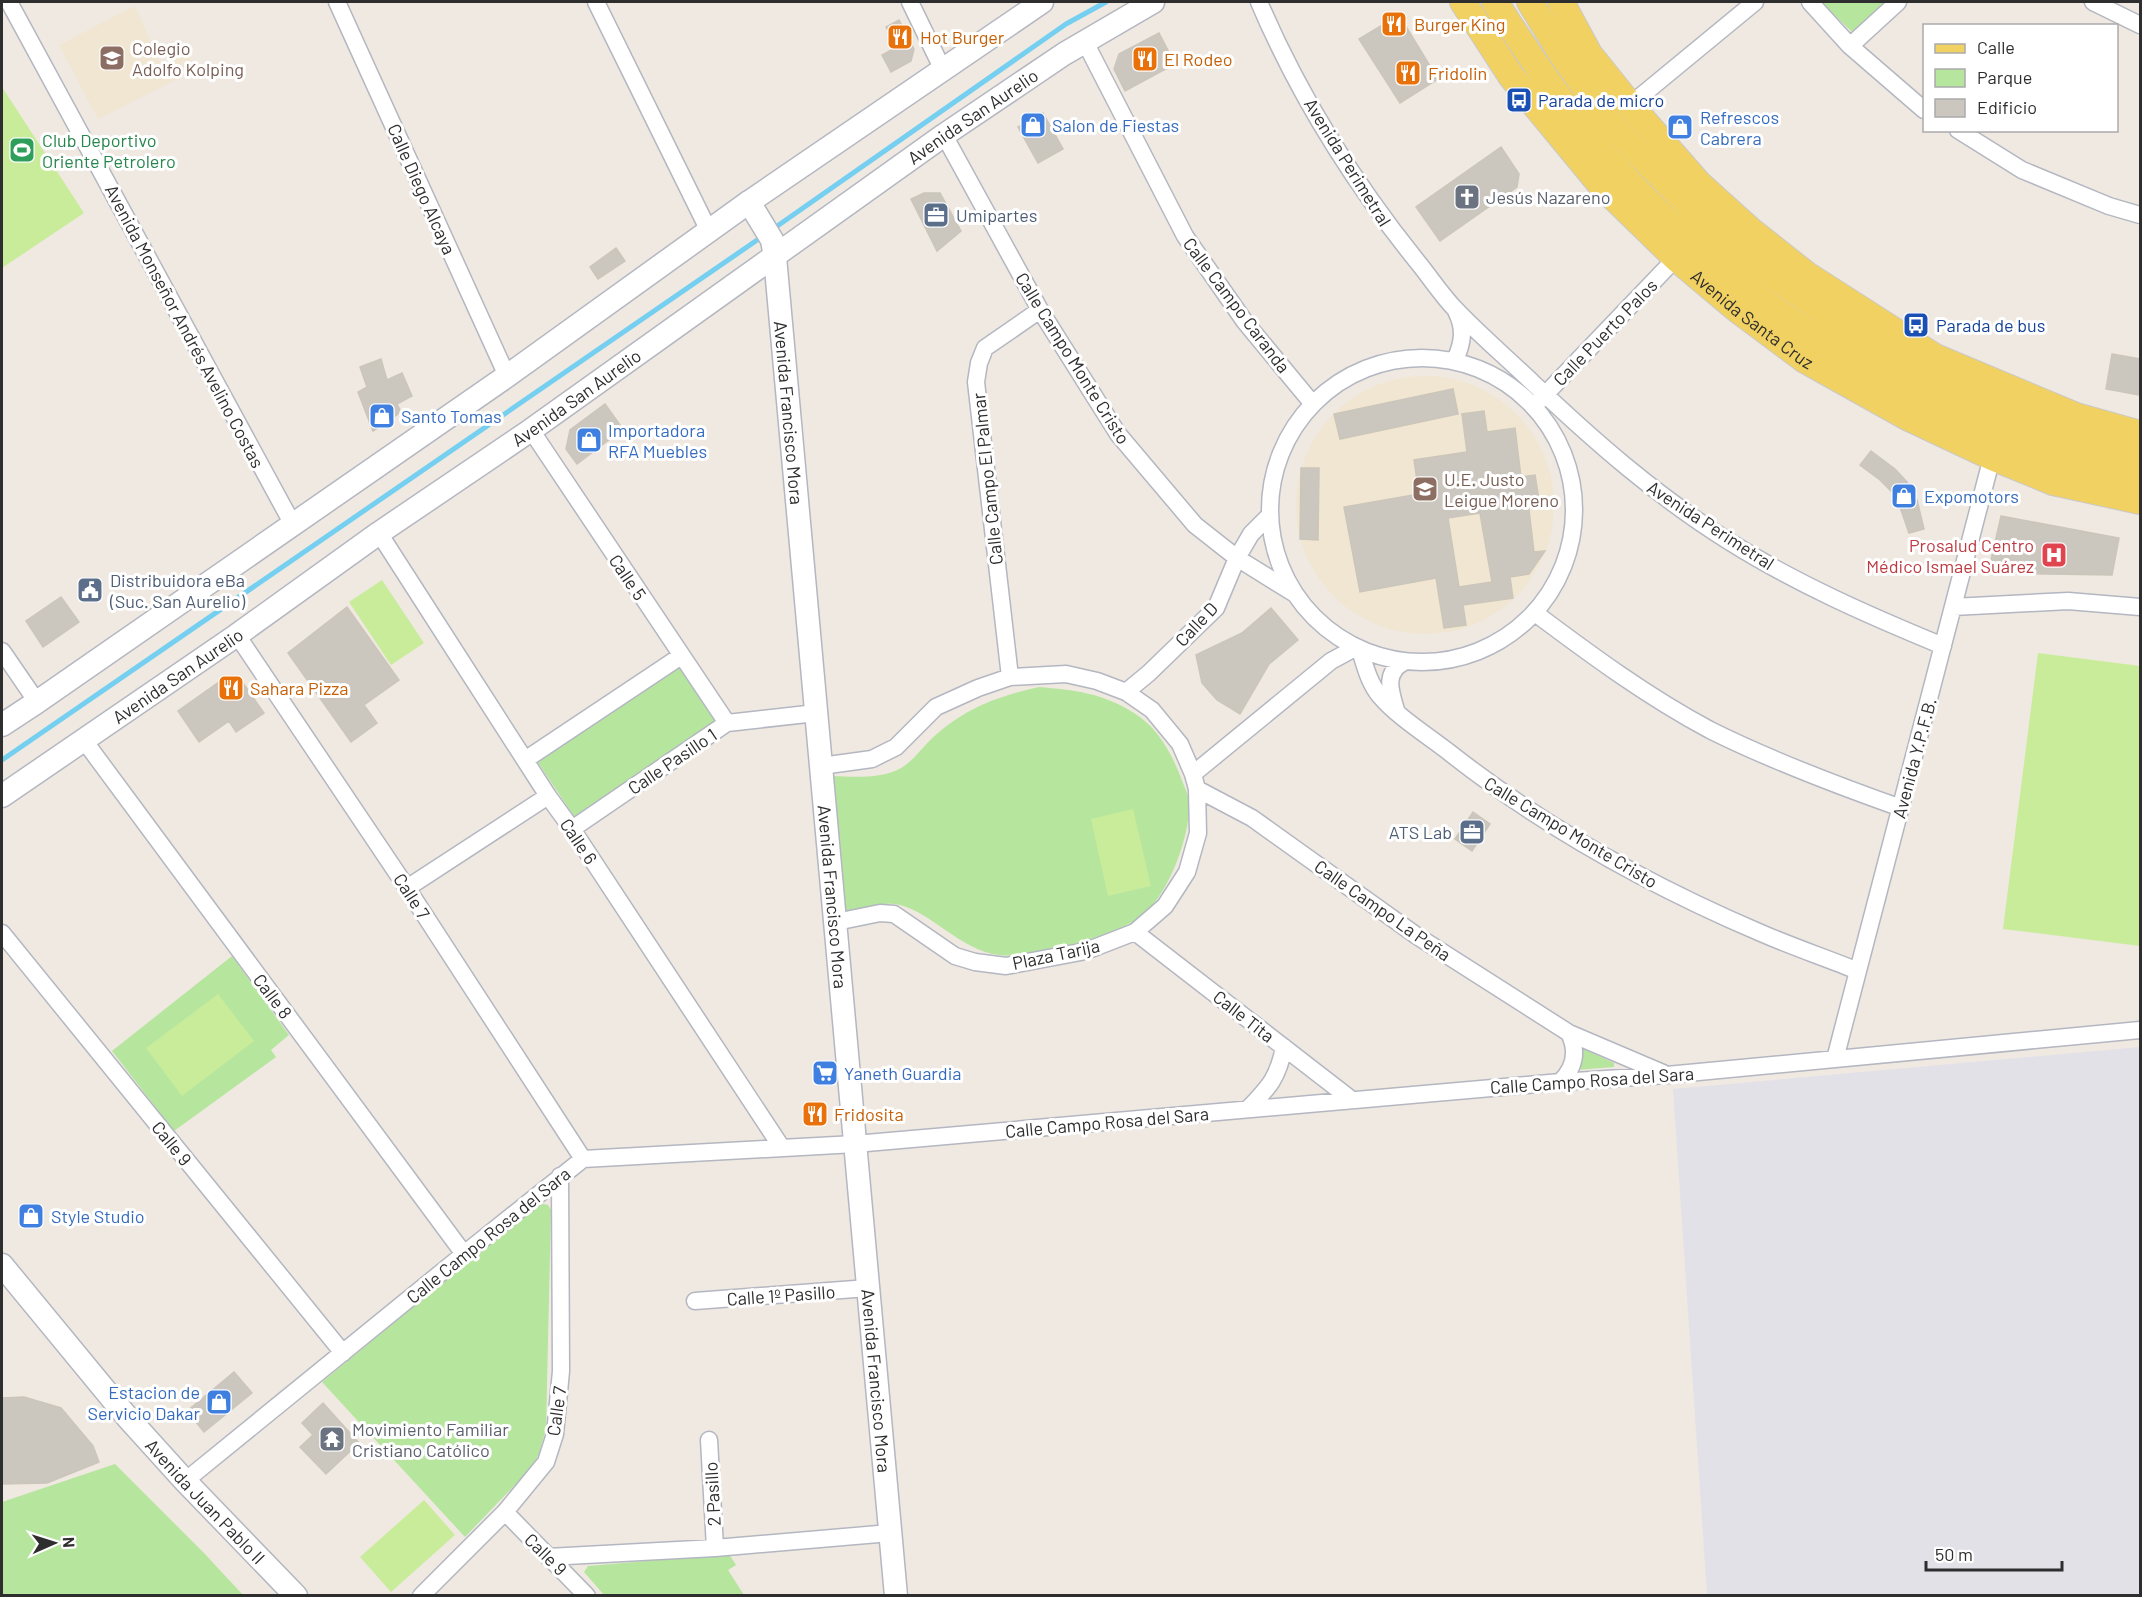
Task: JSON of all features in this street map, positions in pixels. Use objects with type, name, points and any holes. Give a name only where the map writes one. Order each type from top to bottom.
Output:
[{"type":"main road","points":[[2,725],[507,376],[709,231],[752,208],[943,70],[1042,2]]},
{"type":"main road","name":"Avenida San Aurelio","points":[[2,796],[531,430],[774,248],[1064,54],[1153,2]]},
{"type":"main road","name":"Avenida Santa Cruz","points":[[1463,2],[1511,76],[1602,185],[1676,258],[1738,310],[1805,360],[1907,417],[1992,457],[2053,482],[2140,501]]},
{"type":"main road","name":"Avenida Santa Cruz","points":[[1495,2],[1528,55],[1617,169],[1647,201],[1692,242],[1753,292],[1817,339],[1916,397],[2060,460],[2140,478]]},
{"type":"main road","points":[[1530,2],[1561,53],[1605,116],[1703,220],[1755,263],[1827,314],[1926,377],[2068,437],[2140,455]]},
{"type":"main road","points":[[1561,2],[1590,54],[1630,105],[1700,184],[1742,223],[1807,274],[1935,357],[2076,416],[2140,434]]},
{"type":"main road","name":"Avenida Francisco Mora","points":[[752,208],[774,248],[896,1596]]},
{"type":"main road","name":"Avenida Juan Pablo II","points":[[2,1265],[128,1418],[296,1596]]},
{"type":"street","name":"Avenida Monseñor Andrés Avelino Costas","points":[[9,2],[292,523]]},
{"type":"street","name":"Calle Diego Alcaya","points":[[338,2],[507,376]]},
{"type":"street","points":[[596,2],[709,231]]},
{"type":"street","points":[[910,2],[943,70]]},
{"type":"street","name":"Avenida Perimetral","points":[[1259,2],[1292,70],[1340,154],[1395,234],[1456,310],[1540,400],[1562,411],[1665,499],[1731,542],[1800,582],[1870,616],[1943,646]]},
{"type":"street","points":[[1630,105],[1755,2]]},
{"type":"street","points":[[1810,2],[1850,46],[1923,109]]},
{"type":"street","points":[[1850,46],[1898,2]]},
{"type":"street","points":[[2093,2],[2140,25]]},
{"type":"street","name":"Calle Campo Caranda","points":[[1085,42],[1185,236],[1245,322],[1312,403]]},
{"type":"street","points":[[1961,132],[2022,170],[2109,206],[2140,215]]},
{"type":"street","name":"Calle Campo Monte Cristo","points":[[944,135],[1040,310],[1118,434],[1195,525],[1237,558],[1295,594]]},
{"type":"street","name":"Calle Puerto Palos","points":[[1540,400],[1676,258]]},
{"type":"street","name":"Calle Campo El Palmar","points":[[1010,677],[976,382],[985,348],[1040,310]]},
{"type":"street","name":"Avenida Perimetral","points":[[1455,360],[1462,335],[1462,321],[1456,310]]},
{"type":"street","points":[[1417,357],[1455,360],[1498,377],[1540,400],[1560,444],[1573,487],[1573,533],[1560,576],[1535,613],[1497,644],[1452,660],[1404,662],[1382,658],[1358,649],[1321,625],[1295,594],[1277,556],[1270,515],[1280,455],[1312,403],[1342,379],[1378,363],[1417,357]]},
{"type":"street","name":"Calle 5","points":[[531,430],[727,723]]},
{"type":"street","name":"Avenida Y.P.F.B.","points":[[1835,1059],[1992,457]]},
{"type":"street","name":"Calle D","points":[[1126,692],[1149,673],[1216,608],[1237,558],[1251,534],[1270,515]]},
{"type":"street","name":"Calle 6","points":[[379,533],[548,796],[782,1148]]},
{"type":"street","points":[[1953,607],[2068,601],[2140,607]]},
{"type":"street","points":[[1535,613],[1619,675],[1709,729],[1804,773],[1901,808]]},
{"type":"street","name":"Calle 7","points":[[237,635],[583,1159]]},
{"type":"street","points":[[1195,781],[1331,661],[1358,649]]},
{"type":"street","name":"Calle Campo Monte Cristo","points":[[1358,649],[1366,674],[1378,694],[1396,711],[1480,777],[1570,836],[1664,888],[1761,933],[1858,971]]},
{"type":"street","points":[[2,651],[37,702]]},
{"type":"street","points":[[525,760],[681,656]]},
{"type":"street","points":[[1396,711],[1389,681],[1395,668],[1404,662]]},
{"type":"street","name":"Plaza Tarija","points":[[821,766],[872,759],[896,747],[936,707],[978,688],[1010,677],[1066,674],[1097,681],[1126,692],[1152,710],[1180,744],[1195,781],[1198,833],[1187,872],[1165,906],[1136,932],[1086,951],[1006,966],[975,962],[955,956],[894,914],[880,913],[836,922]]},
{"type":"street","name":"Calle Pasillo 1","points":[[572,829],[727,723],[816,713]]},
{"type":"street","name":"Calle 8","points":[[82,739],[464,1254]]},
{"type":"street","name":"Calle Campo La Peña","points":[[1195,781],[1252,818],[1417,936],[1569,1034],[1667,1074]]},
{"type":"street","points":[[406,888],[548,796]]},
{"type":"street","name":"Calle Tita","points":[[1136,932],[1352,1100]]},
{"type":"street","name":"Calle 9","points":[[2,933],[343,1353]]},
{"type":"street","name":"Calle Campo Rosa del Sara","points":[[185,1481],[583,1159],[855,1144],[1667,1074],[2140,1030]]},
{"type":"street","points":[[1560,1082],[1567,1076],[1574,1059],[1573,1041],[1569,1034]]},
{"type":"street","points":[[1248,1109],[1270,1085],[1280,1067],[1284,1047]]},
{"type":"street","name":"Calle 7","points":[[421,1596],[505,1512],[546,1462],[555,1434],[561,1371],[560,1176]]},
{"type":"street","name":"Calle 1º Pasillo","points":[[694,1301],[868,1288]]},
{"type":"street","name":"2 Pasillo","points":[[710,1440],[715,1548]]},
{"type":"street","name":"Calle 9","points":[[505,1512],[587,1596]]},
{"type":"street","points":[[548,1557],[715,1548],[890,1533]]},
{"type":"shaded area","name":"Colegio Adolfo Kolping","points":[[135,6],[161,65],[187,52],[195,70],[98,119],[59,45]]},
{"type":"shaded area","name":"U.E. Justo Leigue Moreno","points":[[1425,376],[1450,379],[1486,391],[1507,405],[1525,423],[1544,456],[1551,480],[1554,505],[1551,530],[1539,566],[1525,587],[1507,605],[1474,624],[1450,631],[1425,634],[1400,631],[1364,619],[1343,605],[1325,587],[1306,554],[1299,530],[1296,505],[1299,480],[1311,444],[1325,423],[1343,405],[1376,386],[1400,379]]},
{"type":"shaded area","points":[[2140,1047],[2140,1595],[1707,1595],[1673,1089]]},
{"type":"green space","points":[[1821,2],[1885,2],[1852,32]]},
{"type":"green space","name":"Club Deportivo Oriente Petrolero","points":[[2,87],[84,213],[2,268]]},
{"type":"green space","points":[[382,580],[424,643],[391,665],[349,602]]},
{"type":"green space","points":[[2038,653],[2140,666],[2140,946],[2003,929]]},
{"type":"green space","points":[[680,667],[716,723],[575,818],[537,761]]},
{"type":"green space","points":[[1039,687],[1088,694],[1122,706],[1151,726],[1170,753],[1188,796],[1189,813],[1178,860],[1155,902],[1132,922],[1101,936],[1054,949],[1008,956],[985,952],[971,946],[919,913],[894,904],[875,906],[846,918],[832,776],[867,777],[893,772],[906,765],[933,737],[973,709],[998,698]]},
{"type":"green space","points":[[1133,809],[1151,886],[1108,896],[1091,819]]},
{"type":"green space","points":[[232,956],[289,1035],[271,1050],[276,1057],[174,1131],[112,1051]]},
{"type":"green space","points":[[218,994],[254,1041],[182,1096],[146,1048]]},
{"type":"green space","points":[[1581,1048],[1614,1063],[1614,1067],[1576,1070]]},
{"type":"green space","points":[[539,1203],[548,1205],[551,1210],[546,1429],[534,1465],[465,1537],[322,1382]]},
{"type":"green space","points":[[115,1464],[243,1595],[2,1595],[2,1502]]},
{"type":"green space","points":[[424,1500],[455,1535],[391,1592],[360,1557]]},
{"type":"green space","points":[[729,1554],[736,1565],[728,1570],[744,1595],[604,1595],[584,1572],[588,1566]]},
{"type":"building","points":[[1399,15],[1438,79],[1400,103],[1359,39]]},
{"type":"building","name":"Hot Burger","points":[[899,20],[914,49],[911,61],[891,72],[882,55],[897,47],[886,27]]},
{"type":"building","name":"El Rodeo","points":[[1159,33],[1175,64],[1125,91],[1114,69],[1119,54]]},
{"type":"building","points":[[1043,113],[1063,149],[1038,163],[1018,127]]},
{"type":"building","name":"Jesús Nazareno","points":[[1501,147],[1519,174],[1517,187],[1440,241],[1416,207]]},
{"type":"building","name":"Umipartes","points":[[924,193],[940,193],[961,231],[937,251],[911,199]]},
{"type":"building","points":[[616,248],[625,261],[598,279],[590,267]]},
{"type":"building","points":[[2112,354],[2140,359],[2140,395],[2106,389]]},
{"type":"building","points":[[381,359],[387,380],[402,373],[412,396],[397,404],[401,412],[373,431],[358,392],[367,387],[360,367]]},
{"type":"building","points":[[1453,389],[1458,414],[1340,439],[1334,414]]},
{"type":"building","name":"Importadora RFA Muebles","points":[[605,404],[623,429],[577,464],[566,449],[570,430]]},
{"type":"building","points":[[1484,411],[1487,432],[1515,428],[1521,477],[1535,475],[1539,500],[1528,502],[1534,552],[1545,551],[1529,574],[1510,577],[1513,598],[1463,605],[1466,625],[1444,628],[1436,578],[1360,592],[1344,507],[1419,494],[1414,460],[1467,452],[1462,414]],"holes":[[[1480,513],[1492,582],[1459,587],[1448,518]]]},
{"type":"building","name":"Expomotors","points":[[1871,451],[1895,469],[1907,482],[1917,500],[1924,529],[1909,533],[1900,507],[1891,491],[1860,465]]},
{"type":"building","points":[[1301,468],[1319,468],[1318,540],[1300,539]]},
{"type":"building","name":"Prosalud Centro Médico Ismael Suárez","points":[[2001,516],[2119,538],[2112,575],[1988,573]]},
{"type":"building","points":[[61,597],[79,622],[43,647],[26,621]]},
{"type":"building","points":[[347,607],[399,680],[364,705],[377,723],[351,742],[288,653]]},
{"type":"building","points":[[1271,608],[1298,640],[1269,664],[1240,714],[1217,700],[1202,683],[1196,655],[1242,633]]},
{"type":"building","points":[[226,677],[243,683],[264,713],[236,732],[229,721],[199,742],[178,711]]},
{"type":"building","name":"ATS Lab","points":[[1473,812],[1490,824],[1472,851],[1455,839]]},
{"type":"building","name":"Fridosita","points":[[824,1105],[826,1121],[806,1124],[804,1108]]},
{"type":"building","name":"Estacion de Servicio Dakar","points":[[234,1372],[252,1393],[204,1432],[187,1411]]},
{"type":"building","points":[[24,1397],[61,1408],[93,1446],[99,1462],[47,1483],[2,1484],[2,1398]]},
{"type":"building","name":"Movimiento Familiar Cristiano Católico","points":[[323,1403],[359,1443],[326,1474],[300,1447],[313,1435],[302,1423]]},
{"type":"waterway","points":[[773,229],[1066,24],[1106,2]]},
{"type":"waterway","points":[[2,760],[763,236]]},
{"type":"place","name":"Burger King","points":[[1394,24]]},
{"type":"place","name":"Hot Burger","points":[[900,37]]},
{"type":"place","name":"Colegio Adolfo Kolping","points":[[112,58]]},
{"type":"place","name":"El Rodeo","points":[[1145,59]]},
{"type":"place","name":"Fridolin","points":[[1408,73]]},
{"type":"place","name":"Parada de micro","points":[[1519,100]]},
{"type":"place","name":"Salon de Fiestas","points":[[1033,125]]},
{"type":"place","name":"Refrescos Cabrera","points":[[1680,127]]},
{"type":"place","name":"Club Deportivo Oriente Petrolero","points":[[22,150]]},
{"type":"place","name":"Jesús Nazareno","points":[[1467,197]]},
{"type":"place","name":"Umipartes","points":[[936,215]]},
{"type":"place","name":"Parada de bus","points":[[1916,325]]},
{"type":"place","name":"Santo Tomas","points":[[382,416]]},
{"type":"place","name":"Importadora RFA Muebles","points":[[589,440]]},
{"type":"place","name":"U.E. Justo Leigue Moreno","points":[[1425,489]]},
{"type":"place","name":"Expomotors","points":[[1904,496]]},
{"type":"place","name":"Prosalud Centro Médico Ismael Suárez","points":[[2054,555]]},
{"type":"place","name":"Distribuidora eBa (Suc. San Aurelio)","points":[[90,590]]},
{"type":"place","name":"Sahara Pizza","points":[[231,688]]},
{"type":"place","name":"ATS Lab","points":[[1472,832]]},
{"type":"place","name":"Yaneth Guardia","points":[[825,1073]]},
{"type":"place","name":"Fridosita","points":[[815,1114]]},
{"type":"place","name":"Style Studio","points":[[31,1216]]},
{"type":"place","name":"Estacion de Servicio Dakar","points":[[219,1402]]},
{"type":"place","name":"Movimiento Familiar Cristiano Católico","points":[[332,1439]]}]
